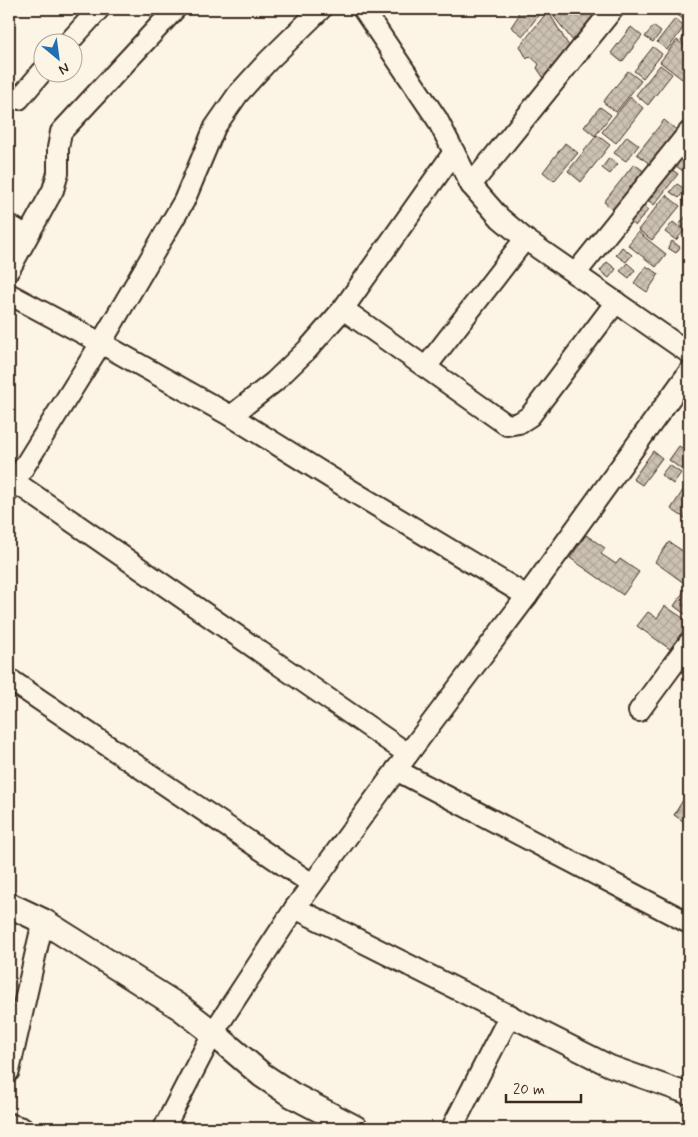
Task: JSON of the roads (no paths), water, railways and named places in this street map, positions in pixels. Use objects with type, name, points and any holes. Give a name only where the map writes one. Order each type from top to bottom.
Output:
[{"type":"street","points":[[78,32],[99,9]]},
{"type":"street","points":[[9,270],[53,190],[58,172],[58,148],[62,132],[175,9]]},
{"type":"street","points":[[322,9],[268,61],[238,94],[215,127],[184,201],[101,342],[12,486],[402,762],[688,921]]},
{"type":"street","points":[[363,9],[437,119],[471,185],[500,218],[525,239],[689,353]]},
{"type":"street","points":[[471,185],[613,9]]},
{"type":"street","points":[[19,99],[33,82]]},
{"type":"street","points":[[575,274],[689,132]]},
{"type":"street","points":[[231,416],[274,382],[308,349],[343,309],[454,152]]},
{"type":"street","points":[[9,225],[27,236]]},
{"type":"street","points":[[426,367],[525,239]]},
{"type":"street","points":[[9,294],[101,342],[231,416],[526,596]]},
{"type":"street","points":[[343,309],[507,425],[519,423],[530,416],[616,302]]},
{"type":"street","points":[[164,1128],[212,1033],[295,908],[689,372]]},
{"type":"street","points":[[638,711],[689,644]]},
{"type":"street","points":[[9,679],[312,884]]},
{"type":"street","points":[[9,905],[43,921],[181,1008],[262,1075],[292,1095],[355,1128]]},
{"type":"street","points":[[295,908],[610,1066],[689,1094]]},
{"type":"street","points":[[9,1071],[43,921]]},
{"type":"street","points":[[452,1128],[510,1015]]},
{"type":"street","points":[[9,1124],[22,1128]]}]
